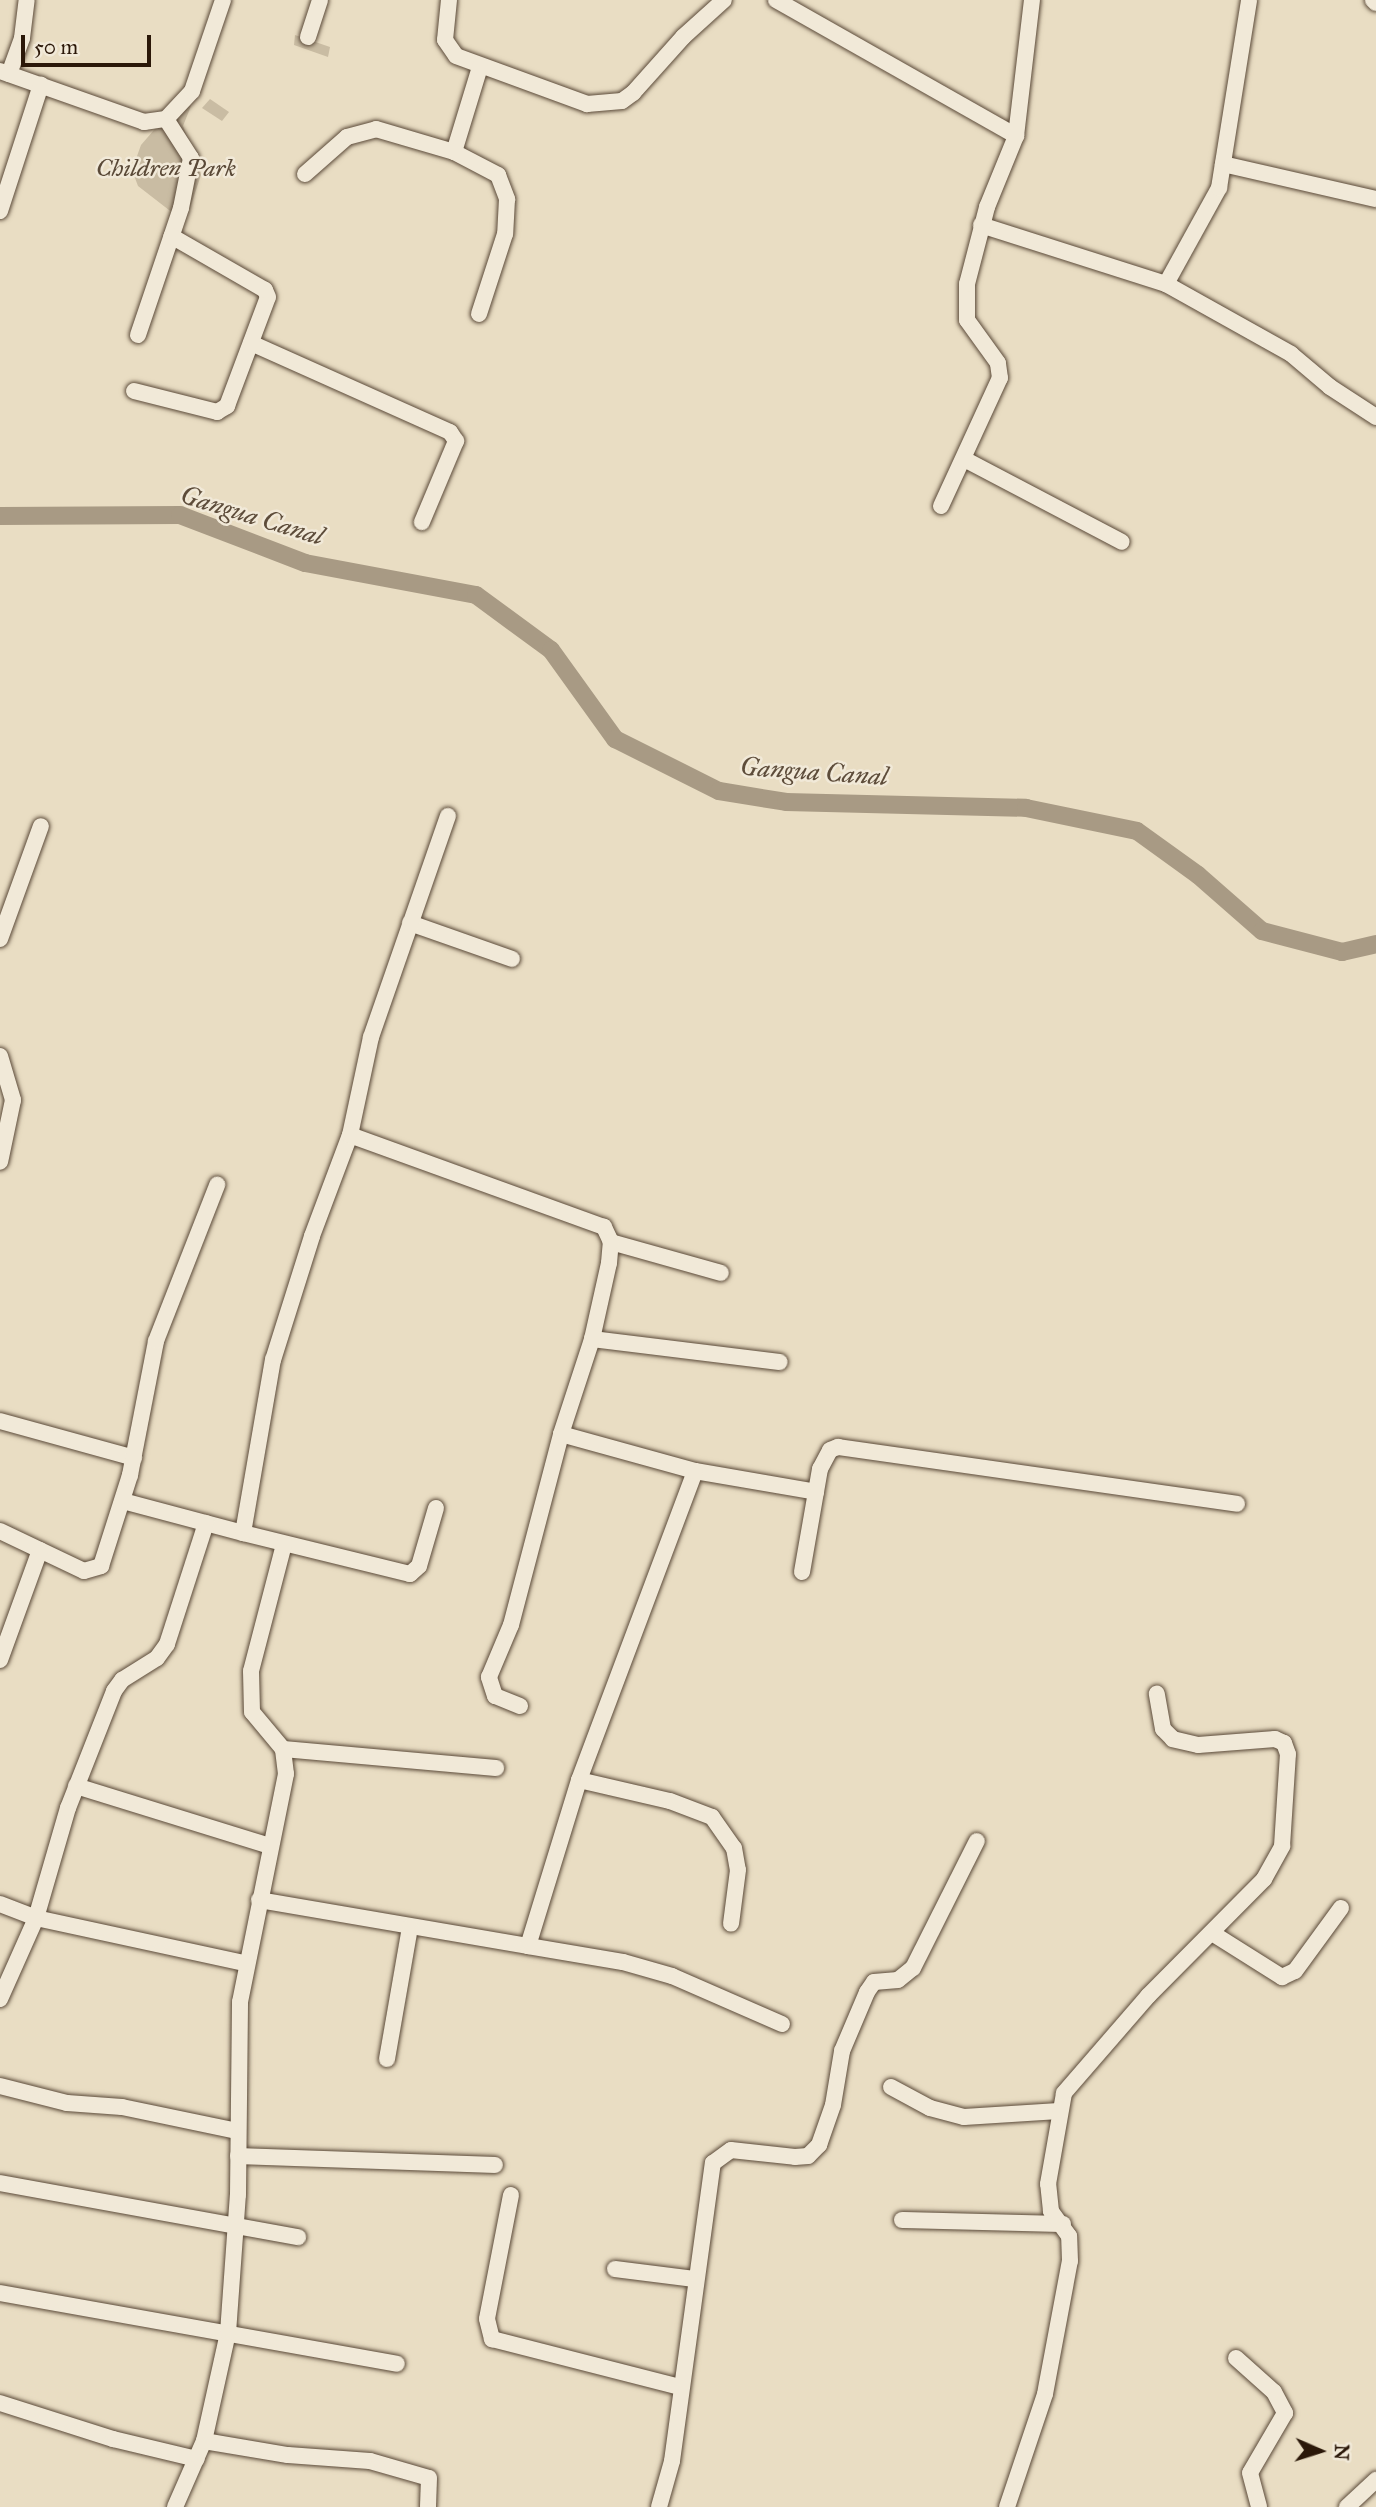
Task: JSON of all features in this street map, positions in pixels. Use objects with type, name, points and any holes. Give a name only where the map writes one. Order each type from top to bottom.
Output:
[{"type":"street","points":[[27,0],[22,38],[4,72],[144,122],[166,119],[192,91],[223,0]]},
{"type":"street","points":[[308,37],[320,0]]},
{"type":"street","points":[[449,0],[444,29],[448,50],[480,66],[587,104],[622,101],[724,0]]},
{"type":"street","points":[[776,0],[1016,136]]},
{"type":"street","points":[[941,506],[1000,378],[998,363],[967,320],[967,284],[981,225],[1016,136],[1032,0]]},
{"type":"street","points":[[1166,284],[1219,188],[1249,0]]},
{"type":"street","points":[[454,152],[480,66]]},
{"type":"street","points":[[0,211],[41,85]]},
{"type":"street","points":[[138,335],[171,236],[191,158],[166,119]]},
{"type":"street","points":[[305,174],[334,146],[362,131],[390,130],[454,152],[498,175],[507,199],[505,234],[479,314]]},
{"type":"street","points":[[1223,164],[1376,198]]},
{"type":"street","points":[[981,225],[1166,284],[1261,335],[1376,417]]},
{"type":"street","points":[[134,391],[217,412],[227,406],[268,297],[265,290],[171,236]]},
{"type":"street","points":[[251,343],[450,432],[456,441],[422,522]]},
{"type":"street","points":[[964,459],[1122,542]]},
{"type":"street","points":[[243,1533],[274,1360],[312,1236],[350,1135],[371,1037],[448,816]]},
{"type":"street","points":[[0,939],[41,826]]},
{"type":"street","points":[[410,923],[512,959]]},
{"type":"street","points":[[0,1162],[13,1100],[2,1064]]},
{"type":"street","points":[[350,1135],[502,1193],[596,1223],[611,1242],[721,1273]]},
{"type":"street","points":[[0,1531],[72,1567],[93,1571],[106,1557],[134,1458],[156,1341],[217,1185]]},
{"type":"street","points":[[520,1706],[495,1696],[489,1677],[511,1625],[561,1434],[592,1339],[611,1242]]},
{"type":"street","points":[[592,1339],[780,1362]]},
{"type":"street","points":[[0,1421],[134,1458]]},
{"type":"street","points":[[561,1434],[695,1471],[816,1492]]},
{"type":"street","points":[[802,1572],[824,1456],[830,1450],[848,1446],[1237,1504]]},
{"type":"street","points":[[528,1946],[579,1780],[695,1471]]},
{"type":"street","points":[[123,1501],[284,1545],[412,1574],[419,1566],[436,1508]]},
{"type":"street","points":[[0,1999],[36,1917],[76,1786],[114,1690],[122,1680],[157,1658],[167,1644],[206,1523]]},
{"type":"street","points":[[175,2507],[204,2441],[228,2333],[236,2228],[237,2131],[245,1964],[286,1774],[283,1749],[251,1712],[250,1697],[254,1655],[284,1545]]},
{"type":"street","points":[[0,1660],[40,1550]]},
{"type":"street","points":[[1007,2507],[1051,2368],[1070,2261],[1069,2236],[1063,2224],[1051,2211],[1048,2184],[1059,2111],[1073,2079],[1264,1879],[1277,1858],[1285,1829],[1287,1747],[1275,1739],[1198,1745],[1173,1739],[1163,1729],[1157,1694]]},
{"type":"street","points":[[283,1749],[496,1768]]},
{"type":"street","points":[[579,1780],[670,1801],[712,1817],[733,1848],[738,1870],[731,1924]]},
{"type":"street","points":[[76,1786],[270,1846]]},
{"type":"street","points":[[659,2507],[672,2461],[694,2279],[713,2163],[732,2150],[795,2157],[808,2156],[819,2145],[833,2105],[842,2051],[867,1992],[874,1982],[898,1980],[913,1968],[976,1841]]},
{"type":"street","points":[[259,1900],[623,1962],[672,1976],[782,2024]]},
{"type":"street","points":[[0,1904],[36,1917],[245,1964]]},
{"type":"street","points":[[1212,1933],[1282,1977],[1295,1971],[1341,1909]]},
{"type":"street","points":[[387,2059],[410,1927]]},
{"type":"street","points":[[0,2086],[67,2103],[122,2107],[237,2131]]},
{"type":"street","points":[[891,2087],[930,2108],[964,2117],[1059,2111]]},
{"type":"street","points":[[238,2156],[495,2165]]},
{"type":"street","points":[[0,2183],[236,2228],[298,2237]]},
{"type":"street","points":[[511,2195],[487,2335],[506,2344],[681,2386]]},
{"type":"street","points":[[902,2220],[1063,2224]]},
{"type":"street","points":[[615,2270],[694,2279]]},
{"type":"street","points":[[0,2293],[397,2364]]},
{"type":"street","points":[[1236,2358],[1274,2392],[1285,2413],[1250,2473],[1259,2507]]},
{"type":"street","points":[[0,2403],[113,2439],[197,2459]]},
{"type":"street","points":[[204,2441],[288,2455],[370,2461],[429,2478],[428,2507]]},
{"type":"street","points":[[1347,2507],[1376,2480]]},
{"type":"green space","points":[[295,35],[330,47],[328,57],[294,45]]},
{"type":"green space","points":[[210,99],[229,112],[222,121],[202,108]]},
{"type":"green space","name":"Children Park","points":[[179,101],[191,106],[183,126],[201,175],[190,208],[178,217],[138,186],[132,170],[141,145]]},
{"type":"waterway","name":"Gangua Canal","points":[[0,516],[180,515],[305,563],[476,595],[551,650],[615,739],[719,791],[786,802],[1026,808],[1137,831],[1198,875],[1262,931],[1342,952],[1376,944]]}]
